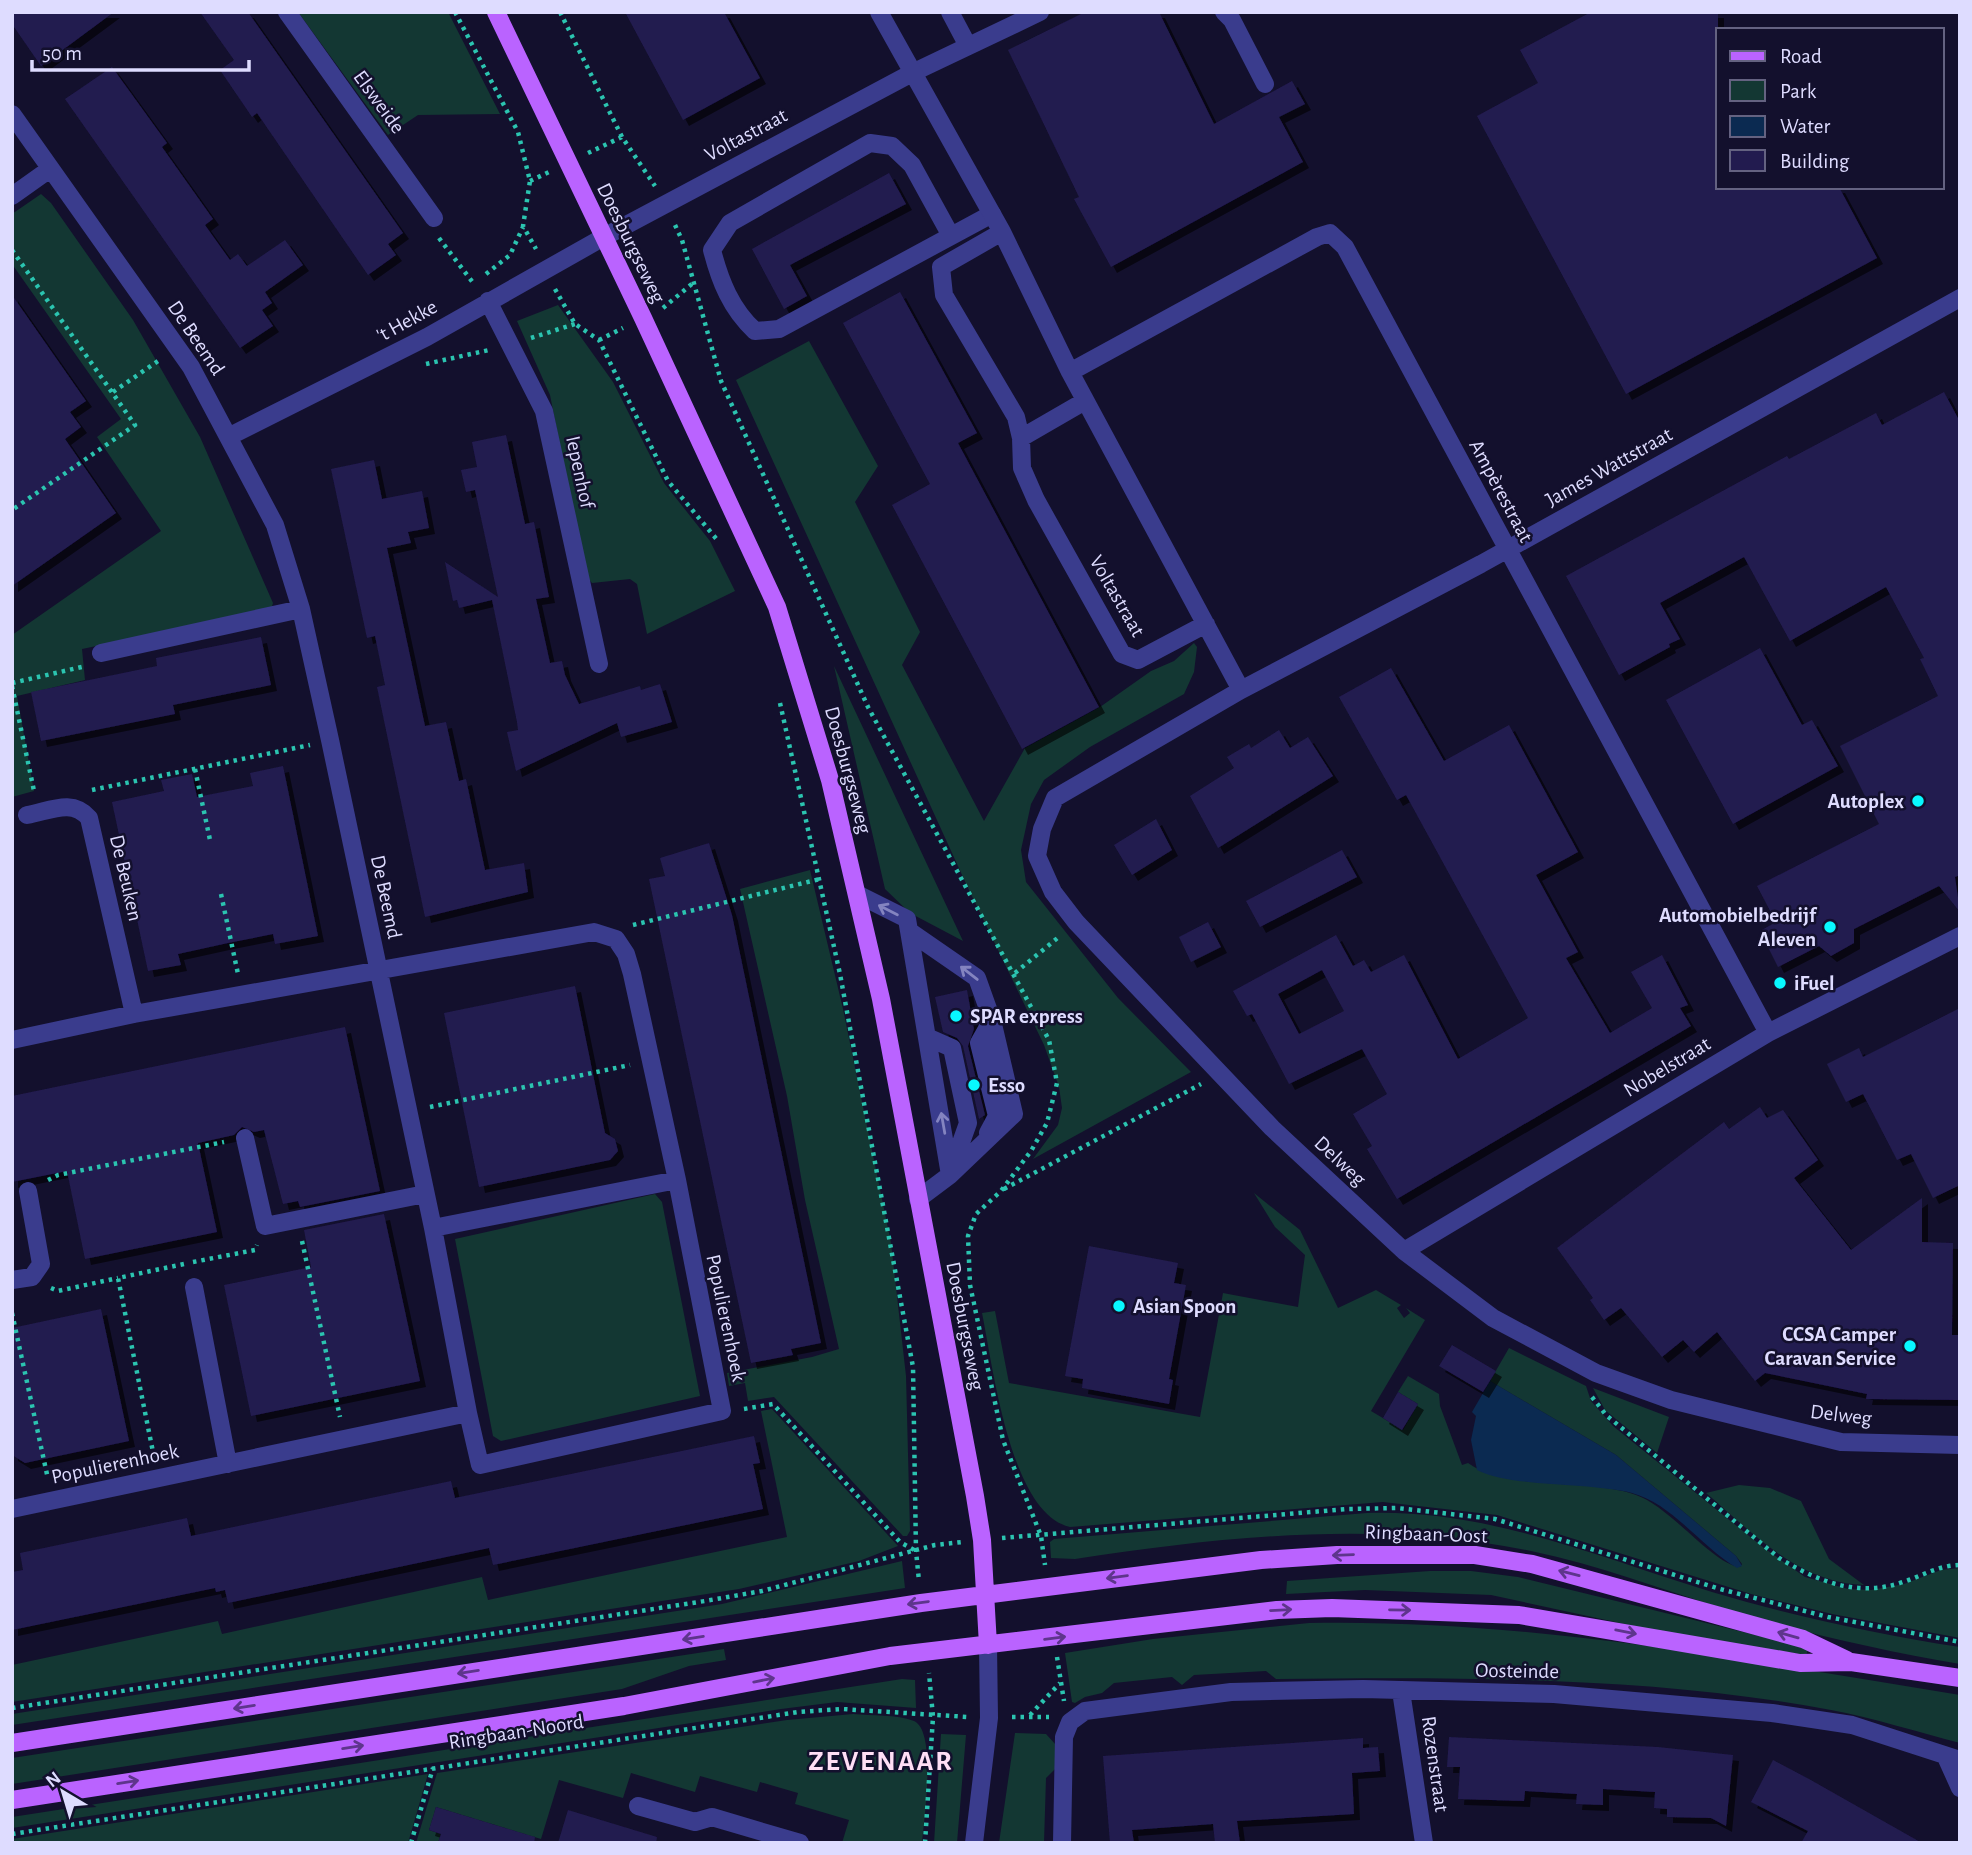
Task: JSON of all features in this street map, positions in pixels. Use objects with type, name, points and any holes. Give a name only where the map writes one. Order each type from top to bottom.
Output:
[{"type":"main road","name":"Doesburgseweg","points":[[496,12],[778,607],[830,780],[881,999],[975,1496],[986,1594],[988,1645]]},
{"type":"main road","name":"Ringbaan-Oost","points":[[986,1594],[1261,1560],[1413,1553],[1475,1555],[1532,1564],[1591,1579],[1803,1639],[1851,1661]]},
{"type":"main road","points":[[12,1743],[986,1594]]},
{"type":"main road","name":"Ringbaan-Oost","points":[[988,1645],[1277,1610],[1436,1611],[1519,1615],[1800,1664],[1851,1661],[1960,1678]]},
{"type":"main road","name":"Ringbaan-Noord","points":[[12,1800],[624,1706],[927,1652],[988,1645]]},
{"type":"street","name":"Elsweide","points":[[287,12],[434,218]]},
{"type":"street","points":[[878,12],[1002,232],[1085,401],[1241,690]]},
{"type":"street","points":[[950,12],[968,46]]},
{"type":"street","name":"Voltastraat","points":[[602,238],[912,73],[1040,12]]},
{"type":"street","points":[[1224,12],[1232,20],[1265,84]]},
{"type":"street","name":"De Beemd","points":[[12,114],[177,348],[230,436],[275,526],[301,609],[330,740],[433,1228],[468,1413]]},
{"type":"street","points":[[951,236],[912,165],[892,146],[870,143],[730,223],[712,250],[719,277],[740,317],[755,331],[779,329],[992,214]]},
{"type":"street","points":[[12,196],[50,169]]},
{"type":"street","name":"Voltastraat","points":[[1002,232],[941,267],[944,295],[1017,417],[1022,468],[1036,500],[1122,654],[1138,660],[1206,624]]},
{"type":"street","name":"Ampèrestraat","points":[[1070,372],[1330,233],[1345,247],[1768,1033]]},
{"type":"street","name":"'t Hekke","points":[[230,436],[369,367],[602,238]]},
{"type":"street","name":"James Wattstraat","points":[[1241,690],[1506,550],[1960,299]]},
{"type":"street","name":"Iepenhof","points":[[488,301],[544,411],[599,664]]},
{"type":"street","points":[[1021,438],[1085,401]]},
{"type":"street","points":[[101,653],[301,609]]},
{"type":"street","name":"Delweg","points":[[1241,690],[1055,798],[1042,829],[1037,856],[1053,892],[1076,922],[1219,1074],[1404,1251],[1493,1318],[1596,1373],[1671,1400],[1842,1442],[1960,1445]]},
{"type":"street","points":[[33,814],[72,805]]},
{"type":"street","name":"De Beuken","points":[[72,805],[81,809],[89,818],[134,1014]]},
{"type":"street","points":[[857,894],[907,919],[950,1175]]},
{"type":"street","points":[[909,931],[977,978],[992,1020],[979,1043],[997,1116],[985,1139],[950,1175],[918,1199]]},
{"type":"street","points":[[12,1040],[134,1014],[594,932],[616,939]]},
{"type":"street","name":"Nobelstraat","points":[[1404,1251],[1768,1033],[1960,936]]},
{"type":"street","name":"Populierenhoek","points":[[12,1509],[468,1413],[480,1465],[722,1411],[677,1180],[632,974],[626,954],[616,939]]},
{"type":"street","points":[[245,1138],[265,1226],[425,1194]]},
{"type":"street","points":[[433,1228],[677,1180]]},
{"type":"street","points":[[12,1280],[32,1277],[41,1264],[28,1191]]},
{"type":"street","points":[[194,1287],[228,1464]]},
{"type":"street","points":[[974,1843],[989,1718],[988,1645]]},
{"type":"street","name":"Rozenstraat","points":[[1401,1691],[1424,1843]]},
{"type":"street","name":"Oosteinde","points":[[1070,1722],[1085,1711],[1107,1706],[1231,1692],[1554,1694],[1772,1713],[1852,1725],[1953,1759]]},
{"type":"street","points":[[1062,1843],[1064,1737],[1070,1722]]},
{"type":"street","points":[[1953,1759],[1960,1788]]},
{"type":"street","points":[[638,1806],[695,1822],[712,1816],[800,1843]]},
{"type":"path","points":[[456,12],[518,132],[530,181],[523,226],[562,306],[575,324],[599,340],[668,481],[722,545]]},
{"type":"path","points":[[560,12],[622,136],[648,171],[682,240],[720,381],[869,707],[966,891],[1015,973],[1049,1040],[1057,1083],[1047,1123],[1031,1151],[1001,1191],[976,1214],[968,1236],[970,1285],[1003,1440],[1041,1536],[1048,1586]]},
{"type":"path","points":[[434,218],[433,228],[488,301]]},
{"type":"path","points":[[12,250],[135,425],[12,510]]},
{"type":"path","points":[[425,364],[439,364],[575,324]]},
{"type":"path","points":[[113,392],[177,348]]},
{"type":"path","points":[[33,814],[12,685],[82,669],[101,653]]},
{"type":"path","points":[[779,700],[820,879],[895,1260],[913,1367],[916,1550],[921,1603]]},
{"type":"path","points":[[72,805],[93,790],[330,740]]},
{"type":"path","points":[[195,769],[210,840]]},
{"type":"path","points":[[616,939],[634,924],[820,879]]},
{"type":"path","points":[[221,894],[242,995]]},
{"type":"path","points":[[1015,973],[1076,922]]},
{"type":"path","points":[[408,1112],[651,1060]]},
{"type":"path","points":[[1001,1191],[1219,1074]]},
{"type":"path","points":[[28,1191],[58,1175],[245,1138]]},
{"type":"path","points":[[298,1220],[344,1440]]},
{"type":"path","points":[[32,1277],[58,1291],[255,1250],[265,1226]]},
{"type":"path","points":[[118,1278],[159,1478]]},
{"type":"path","points":[[12,1312],[52,1501]]},
{"type":"path","points":[[1596,1373],[1590,1390],[1591,1396],[1606,1415],[1779,1558],[1811,1577],[1847,1587],[1885,1587],[1940,1568],[1960,1565]]},
{"type":"path","points":[[722,1411],[773,1404],[900,1542],[916,1550]]},
{"type":"path","points":[[12,1708],[705,1601],[762,1591],[916,1550]]},
{"type":"path","points":[[1055,1638],[1060,1683],[1070,1722]]},
{"type":"path","points":[[925,1843],[933,1717],[927,1652]]},
{"type":"path","points":[[1030,1716],[1060,1683]]},
{"type":"path","name":"Ringbaan-Noord","points":[[12,1834],[797,1712],[842,1709],[933,1717],[1052,1717],[1070,1722]]},
{"type":"path","points":[[411,1843],[433,1768]]},
{"type":"green space","points":[[298,12],[448,12],[500,114],[418,115],[388,135]]},
{"type":"green space","points":[[41,194],[51,203],[133,320],[200,437],[273,603],[271,610],[82,649],[85,680],[17,696],[34,791],[12,797],[12,635],[161,531],[97,437],[121,419],[12,264],[12,214]]},
{"type":"green space","points":[[558,305],[613,382],[664,483],[710,541],[735,591],[647,634],[637,584],[630,579],[592,583],[586,576],[550,395],[517,321]]},
{"type":"green space","points":[[809,341],[878,466],[855,502],[920,632],[902,665],[984,821],[1025,748],[1100,707],[1151,671],[1174,661],[1194,643],[1197,647],[1194,672],[1184,694],[1090,747],[1044,780],[1031,804],[1021,850],[1026,882],[1118,998],[1191,1072],[1033,1159],[1058,1125],[1062,1108],[1059,1087],[1044,1045],[968,888],[736,380]]},
{"type":"green space","points":[[834,666],[963,941],[910,913],[885,889]]},
{"type":"green space","points":[[810,870],[843,1009],[891,1243],[906,1376],[910,1531],[907,1536],[903,1536],[774,1397],[748,1401],[745,1383],[729,1386],[727,1373],[812,1357],[839,1349],[805,1200],[787,1096],[740,889]]},
{"type":"green space","points":[[1254,1193],[1300,1230],[1338,1308],[1376,1290],[1401,1305],[1397,1308],[1404,1318],[1410,1313],[1406,1308],[1425,1320],[1371,1411],[1403,1430],[1418,1404],[1398,1392],[1408,1376],[1439,1394],[1440,1406],[1462,1465],[1468,1463],[1484,1472],[1504,1478],[1595,1486],[1636,1495],[1663,1511],[1717,1556],[1740,1567],[1742,1564],[1736,1556],[1616,1455],[1490,1381],[1509,1348],[1586,1386],[1591,1401],[1613,1426],[1764,1548],[1805,1577],[1848,1589],[1871,1590],[1904,1584],[1941,1570],[1960,1568],[1960,1638],[1832,1614],[1751,1594],[1497,1515],[1383,1502],[1070,1527],[1049,1516],[1032,1496],[1008,1435],[982,1313],[995,1311],[1009,1383],[1200,1417],[1223,1293],[1298,1307],[1305,1255],[1275,1227]]},
{"type":"green space","points":[[655,1194],[662,1202],[700,1396],[501,1441],[493,1436],[455,1239]]},
{"type":"green space","points":[[1593,1388],[1669,1417],[1657,1453],[1605,1410]]},
{"type":"green space","points":[[772,1409],[898,1546],[859,1561],[739,1589],[12,1702],[12,1665],[218,1621],[222,1634],[482,1577],[488,1600],[787,1537],[761,1411]]},
{"type":"green space","points":[[1739,1485],[1770,1488],[1801,1501],[1829,1559],[1864,1585],[1840,1582],[1797,1566],[1759,1539],[1706,1493]]},
{"type":"green space","points":[[1367,1513],[1412,1514],[1499,1527],[1773,1609],[1960,1647],[1960,1664],[1814,1634],[1728,1610],[1581,1563],[1531,1551],[1474,1542],[1417,1536],[1303,1535],[1189,1544],[1075,1559],[1051,1558],[1050,1542],[1054,1539]]},
{"type":"green space","points":[[902,1561],[905,1588],[12,1725],[12,1714],[722,1604]]},
{"type":"green space","points":[[1430,1571],[1471,1571],[1518,1577],[1809,1648],[1806,1655],[1671,1634],[1491,1595],[1365,1590],[1286,1594],[1287,1581]]},
{"type":"green space","points":[[1309,1623],[1473,1628],[1636,1644],[1960,1695],[1960,1743],[1847,1713],[1763,1699],[1555,1681],[1276,1679],[1266,1671],[1194,1675],[1182,1685],[1172,1677],[1114,1683],[1102,1693],[1072,1702],[1065,1653],[1153,1639]]},
{"type":"green space","points":[[724,1649],[726,1660],[689,1666],[622,1689],[12,1784],[12,1758]]},
{"type":"green space","points":[[902,1679],[915,1680],[916,1708],[837,1702],[781,1709],[12,1828],[12,1817]]},
{"type":"green space","points":[[853,1714],[907,1719],[914,1721],[921,1728],[927,1758],[922,1843],[842,1843],[849,1820],[795,1804],[798,1793],[760,1782],[757,1792],[700,1776],[695,1792],[631,1773],[623,1798],[559,1780],[541,1839],[436,1807],[429,1830],[441,1834],[438,1843],[416,1843],[437,1773],[787,1720]]},
{"type":"green space","points":[[1015,1733],[1046,1734],[1056,1745],[1055,1769],[1046,1778],[1044,1843],[999,1843]]},
{"type":"green space","points":[[941,1734],[966,1735],[957,1843],[934,1843]]},
{"type":"green space","points":[[428,1774],[408,1843],[12,1843],[12,1839]]},
{"type":"water","points":[[1490,1381],[1616,1455],[1736,1556],[1742,1566],[1737,1568],[1724,1559],[1661,1506],[1632,1493],[1510,1480],[1477,1470],[1471,1440],[1476,1416],[1472,1412]]},
{"type":"building","points":[[12,12],[114,12],[41,66],[12,24]]},
{"type":"building","points":[[200,12],[248,12],[403,233],[388,244],[396,255],[368,275],[257,113],[252,117],[220,70],[234,60]]},
{"type":"building","points":[[625,12],[724,12],[760,78],[683,120]]},
{"type":"building","points":[[1085,12],[1159,12],[1214,124],[1292,81],[1305,104],[1279,117],[1303,162],[1111,267],[1074,199],[1079,197],[1008,50]]},
{"type":"building","points":[[1591,12],[1718,12],[1716,189],[1840,189],[1877,258],[1626,394],[1477,116],[1538,83],[1520,50]]},
{"type":"building","points":[[112,67],[167,143],[162,147],[213,219],[205,225],[230,260],[238,254],[247,266],[285,240],[303,265],[265,292],[272,303],[262,310],[273,326],[240,348],[65,99]]},
{"type":"building","points":[[889,173],[906,204],[790,265],[807,296],[784,309],[752,249]]},
{"type":"building","points":[[900,292],[977,433],[958,443],[1099,707],[1022,749],[892,505],[930,484],[843,323]]},
{"type":"building","points":[[12,295],[86,401],[70,412],[81,427],[65,439],[116,513],[12,586]]},
{"type":"building","points":[[1944,392],[1960,422],[1960,875],[1955,877],[1960,912],[1939,886],[1854,929],[1854,943],[1831,956],[1819,946],[1778,967],[1760,931],[1776,922],[1757,886],[1879,824],[1840,746],[1938,696],[1920,659],[1924,658],[1886,587],[1790,641],[1744,557],[1660,603],[1680,639],[1619,675],[1566,576],[1787,456],[1789,459],[1876,413],[1882,425]]},
{"type":"building","points":[[506,435],[525,524],[534,522],[549,597],[536,599],[550,663],[562,661],[565,675],[579,704],[640,686],[641,690],[660,684],[672,722],[621,737],[617,723],[516,771],[507,732],[518,730],[517,722],[492,600],[459,608],[457,600],[453,601],[445,562],[498,597],[475,490],[466,492],[461,470],[477,467],[472,442]]},
{"type":"building","points":[[374,460],[382,499],[422,491],[429,528],[408,532],[411,543],[387,548],[425,726],[446,722],[459,781],[466,779],[485,870],[524,863],[528,892],[425,917],[377,687],[385,685],[375,636],[367,638],[331,469]]},
{"type":"building","points":[[261,637],[271,685],[173,705],[175,714],[41,741],[31,692],[157,666],[156,658]]},
{"type":"building","points":[[1760,648],[1802,725],[1812,720],[1838,766],[1733,824],[1666,700]]},
{"type":"building","points":[[1391,668],[1444,761],[1509,725],[1578,852],[1536,875],[1578,952],[1566,958],[1610,1033],[1652,1008],[1631,972],[1662,955],[1688,1005],[1680,1008],[1691,1026],[1397,1199],[1367,1149],[1372,1146],[1353,1114],[1387,1094],[1362,1049],[1289,1084],[1252,1014],[1247,1016],[1233,991],[1336,935],[1353,966],[1364,960],[1371,972],[1404,955],[1458,1059],[1528,1018],[1406,795],[1397,800],[1339,697]],"holes":[[[1322,970],[1344,1011],[1299,1034],[1278,994]]]},
{"type":"building","points":[[1279,730],[1290,748],[1308,737],[1333,776],[1218,848],[1190,796],[1234,768],[1227,757],[1249,744],[1251,748]]},
{"type":"building","points":[[283,766],[318,936],[275,944],[273,934],[228,943],[178,954],[181,965],[148,971],[112,802],[164,791],[161,780],[192,774],[197,797],[253,786],[250,773]]},
{"type":"building","points":[[1156,819],[1172,850],[1132,875],[1114,845]]},
{"type":"building","points":[[709,843],[732,915],[821,1343],[791,1349],[793,1355],[751,1363],[649,879],[665,876],[660,858]]},
{"type":"building","points":[[1342,850],[1357,877],[1260,927],[1246,901]]},
{"type":"building","points":[[1208,922],[1221,947],[1191,962],[1179,937]]},
{"type":"building","points":[[575,986],[605,1133],[615,1139],[618,1151],[610,1160],[479,1187],[444,1013]]},
{"type":"building","points":[[967,990],[974,1029],[968,1046],[985,1115],[979,1119],[963,1046],[957,1038],[943,1032],[935,997]]},
{"type":"building","points":[[1960,1008],[1960,1185],[1933,1198],[1911,1154],[1897,1160],[1863,1094],[1846,1102],[1827,1064],[1859,1048],[1863,1057]]},
{"type":"building","points":[[345,1027],[380,1191],[300,1207],[298,1201],[283,1204],[264,1130],[254,1132],[242,1127],[234,1135],[198,1143],[217,1232],[85,1259],[67,1171],[12,1182],[12,1096]]},
{"type":"building","points":[[1760,1107],[1767,1118],[1783,1110],[1818,1160],[1794,1178],[1851,1250],[1922,1198],[1922,1242],[1953,1243],[1952,1335],[1960,1335],[1960,1400],[1866,1399],[1867,1394],[1765,1373],[1755,1381],[1717,1332],[1694,1352],[1683,1340],[1662,1357],[1621,1308],[1604,1320],[1590,1300],[1593,1298],[1557,1248],[1724,1122],[1729,1129]]},
{"type":"building","points":[[384,1214],[420,1381],[251,1416],[224,1285],[311,1267],[304,1230]]},
{"type":"building","points":[[1089,1246],[1178,1263],[1174,1283],[1186,1285],[1169,1379],[1173,1380],[1169,1404],[1082,1388],[1083,1379],[1065,1376]]},
{"type":"building","points":[[101,1309],[129,1441],[25,1463],[12,1455],[12,1328]]},
{"type":"building","points":[[1452,1345],[1496,1371],[1483,1392],[1439,1366]]},
{"type":"building","points":[[1398,1392],[1418,1404],[1402,1430],[1383,1418]]},
{"type":"building","points":[[754,1436],[760,1463],[753,1464],[763,1509],[493,1565],[489,1548],[228,1603],[225,1590],[216,1592],[215,1588],[12,1630],[12,1572],[23,1570],[20,1553],[187,1518],[191,1536],[451,1481],[455,1498]]},
{"type":"building","points":[[1449,1737],[1658,1747],[1733,1755],[1726,1826],[1711,1818],[1667,1817],[1667,1809],[1654,1808],[1655,1792],[1603,1789],[1603,1805],[1576,1804],[1577,1794],[1525,1791],[1524,1801],[1458,1799],[1460,1767],[1447,1767]]},
{"type":"building","points":[[1363,1738],[1363,1748],[1378,1747],[1380,1771],[1352,1773],[1354,1814],[1237,1821],[1240,1843],[1215,1843],[1213,1824],[1132,1830],[1134,1843],[1110,1843],[1103,1756]]},
{"type":"building","points":[[1773,1760],[1922,1843],[1801,1843],[1808,1831],[1751,1802]]},
{"type":"building","points":[[436,1807],[535,1837],[534,1843],[438,1843],[441,1834],[429,1830]]},
{"type":"building","points":[[568,1810],[657,1837],[656,1843],[558,1843]]},
{"type":"place","name":"Autoplex","points":[[1918,801]]},
{"type":"place","name":"Automobielbedrijf Aleven","points":[[1830,927]]},
{"type":"place","name":"iFuel","points":[[1780,983]]},
{"type":"place","name":"SPAR express","points":[[956,1016]]},
{"type":"place","name":"Esso","points":[[974,1085]]},
{"type":"place","name":"Asian Spoon","points":[[1119,1306]]},
{"type":"place","name":"CCSA Camper Caravan Service","points":[[1910,1346]]},
{"type":"district","name":"ZEVENAAR","points":[[881,1762]]}]
